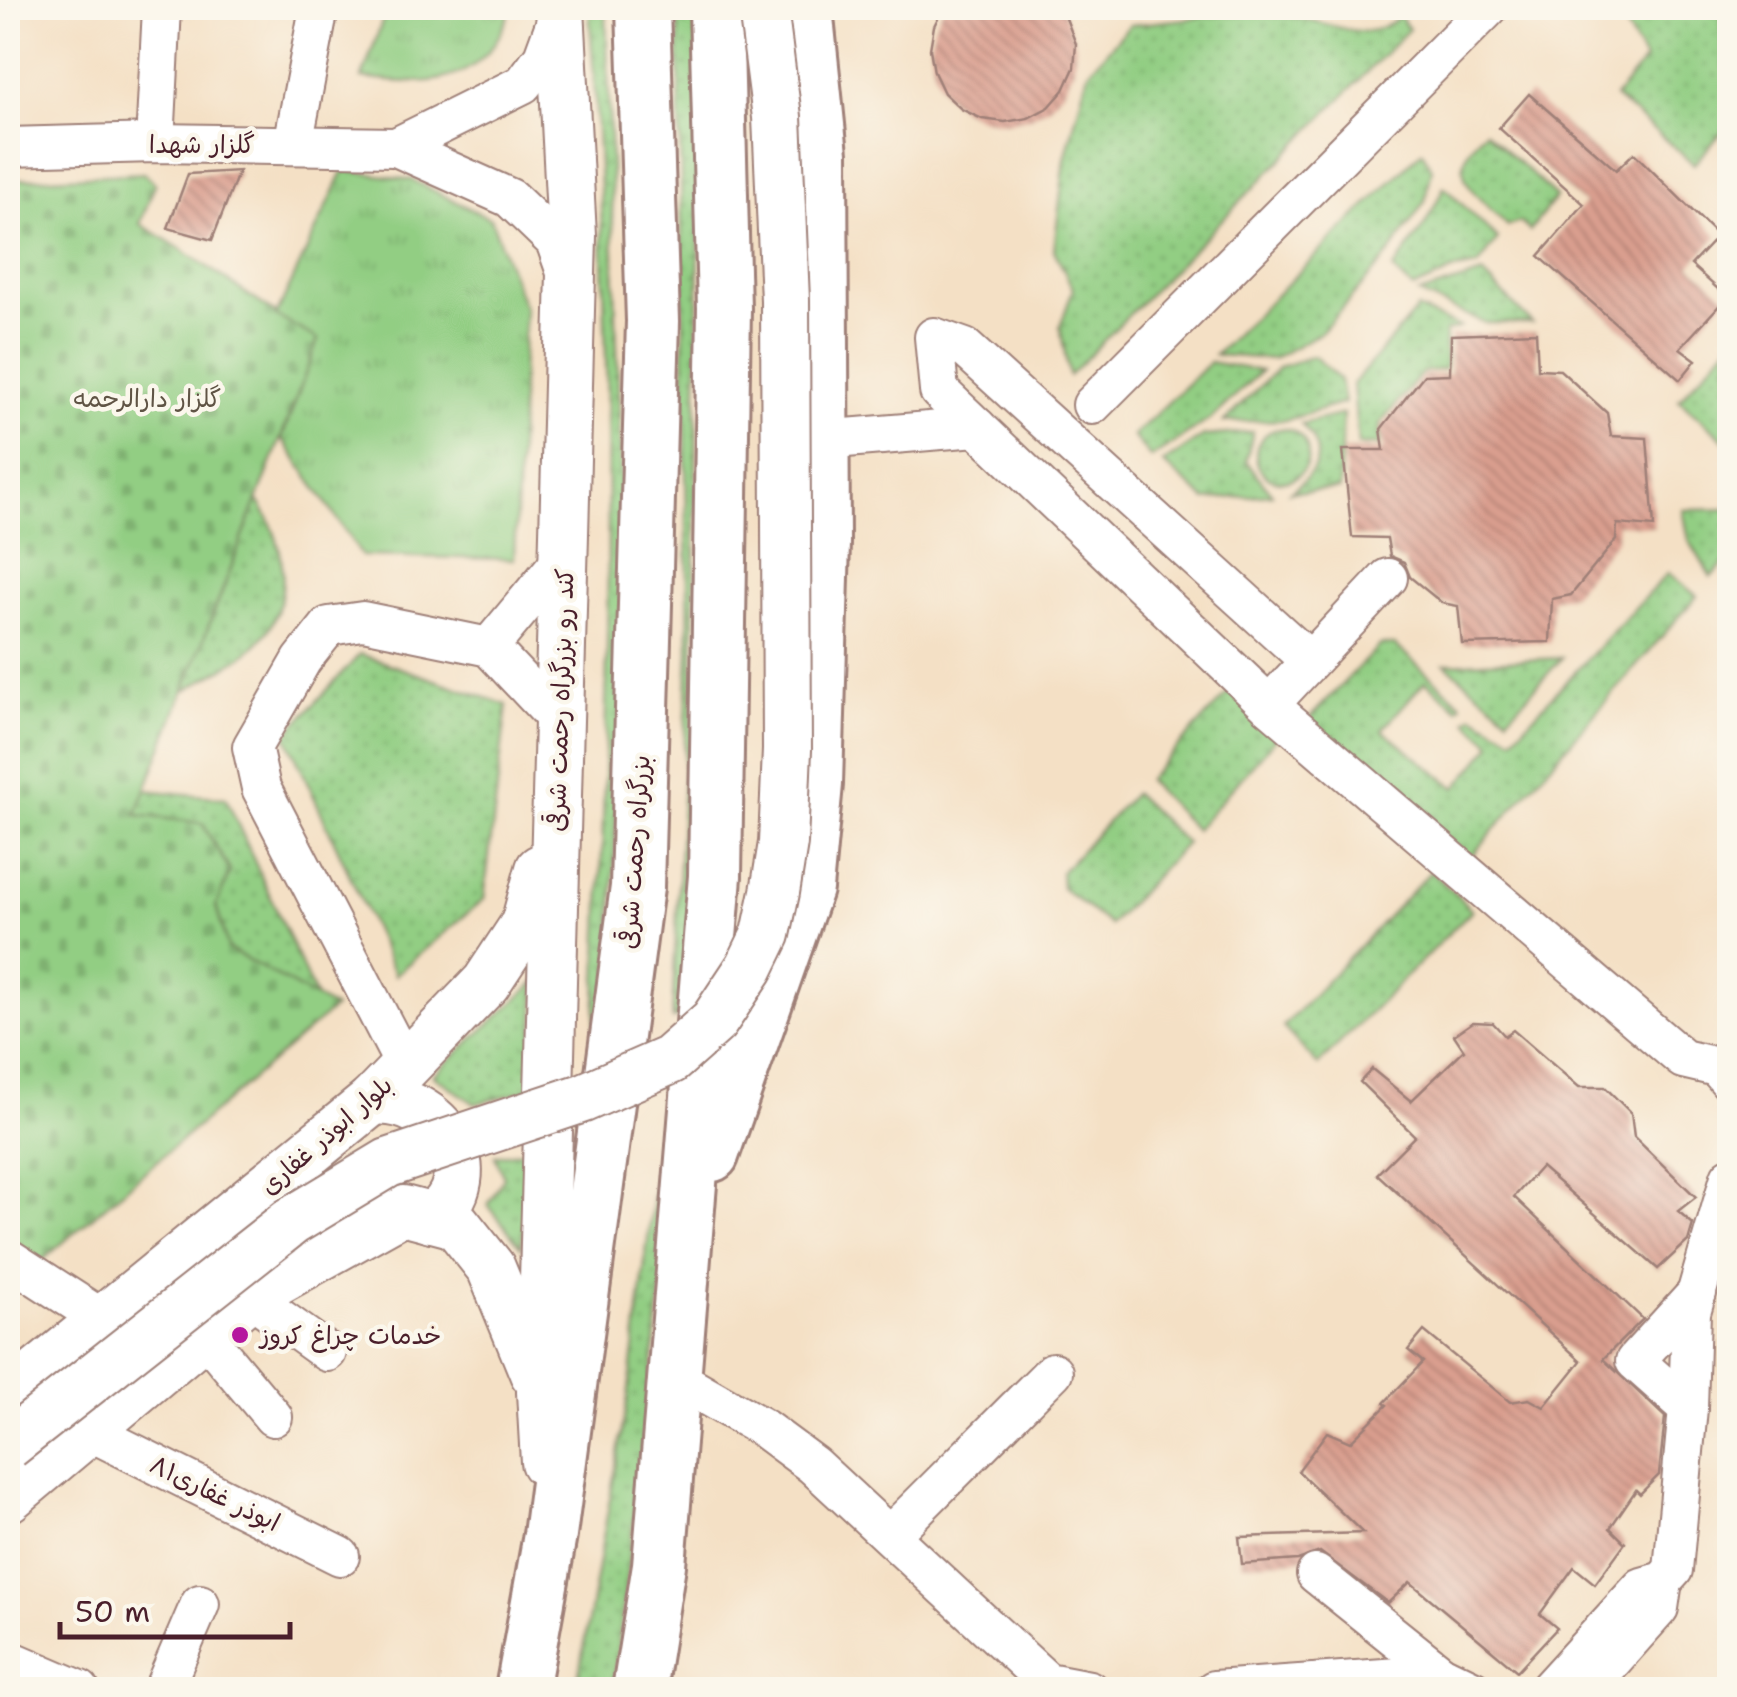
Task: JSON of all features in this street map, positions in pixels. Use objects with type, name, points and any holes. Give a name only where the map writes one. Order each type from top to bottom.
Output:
[{"type":"highway","name":"بزرگراه رحمت شرقی","points":[[522,1690],[550,1535],[637,887],[652,321],[642,8]]},
{"type":"highway","points":[[639,1690],[659,1565],[715,876],[724,308],[716,8]]},
{"type":"highway","points":[[685,1247],[728,1103],[806,888],[816,784],[822,440],[821,154],[806,8]]},
{"type":"main road","name":"کند رو بزرگراه رحمت شرقی","points":[[541,1392],[570,286],[560,8]]},
{"type":"main road","points":[[8,1444],[292,1221],[388,1163],[583,1098],[670,1060],[714,1021],[750,967],[766,934],[778,876],[787,750],[785,300],[777,117],[763,8]]},
{"type":"main road","name":"بلوار ابوذر غفاری","points":[[8,1396],[372,1101],[486,983],[525,924],[557,808]]},
{"type":"main road","points":[[372,1101],[408,1102],[437,1120],[449,1142],[458,1187],[449,1206],[432,1218]]},
{"type":"main road","points":[[8,1498],[249,1296],[402,1210],[456,1224],[491,1268],[541,1392],[550,1535]]},
{"type":"street","points":[[155,144],[162,8]]},
{"type":"street","points":[[294,145],[319,8]]},
{"type":"street","name":"گلزار شهدا","points":[[396,147],[523,84],[543,57],[560,8]]},
{"type":"street","points":[[1092,405],[1488,8]]},
{"type":"street","name":"گلزار شهدا","points":[[8,147],[396,147],[510,198],[555,241],[570,286]]},
{"type":"street","points":[[1310,661],[966,348],[934,338],[940,390],[1269,705],[1683,1060],[1725,1067]]},
{"type":"street","points":[[822,440],[978,427]]},
{"type":"street","points":[[489,647],[563,558]]},
{"type":"street","points":[[1269,705],[1388,578]]},
{"type":"street","points":[[405,1066],[261,788],[252,746],[302,660],[330,626],[363,622],[489,647],[558,720]]},
{"type":"street","points":[[1548,1690],[1642,1587],[1663,1581],[1673,1570],[1688,1408],[1692,1312],[1730,1177]]},
{"type":"street","points":[[8,1258],[104,1320]]},
{"type":"street","points":[[1688,1408],[1635,1361],[1697,1293]]},
{"type":"street","points":[[249,1296],[327,1352]]},
{"type":"street","points":[[202,1332],[272,1416]]},
{"type":"street","points":[[890,1535],[1052,1372]]},
{"type":"street","points":[[674,1378],[763,1428],[813,1465],[1047,1682],[1088,1690]]},
{"type":"street","name":"۸۱ابوذر غفاری","points":[[90,1432],[340,1556]]},
{"type":"street","points":[[1316,1574],[1457,1682]]},
{"type":"street","points":[[1586,1690],[1659,1608],[1663,1581]]},
{"type":"street","points":[[163,1690],[200,1604]]},
{"type":"street","points":[[8,1659],[80,1690]]},
{"type":"street","points":[[1214,1690],[1457,1682]]},
{"type":"green space","points":[[387,8],[511,8],[501,34],[487,53],[454,76],[411,82],[362,78]]},
{"type":"green space","points":[[589,8],[606,8],[625,596],[610,975],[593,1061],[604,798],[608,534],[604,271]]},
{"type":"green space","points":[[678,8],[693,8],[701,85],[689,1015],[672,1019],[689,650]]},
{"type":"green space","points":[[1637,8],[1721,8],[1729,124],[1694,164],[1615,97],[1645,60],[1625,25]]},
{"type":"green space","points":[[1221,15],[1294,17],[1361,31],[1387,25],[1399,16],[1409,29],[1069,376],[1060,327],[1073,289],[1054,250],[1065,159],[1088,72],[1130,25]]},
{"type":"green space","points":[[1485,131],[1556,197],[1530,231],[1520,222],[1508,226],[1467,182],[1465,159]]},
{"type":"green space","points":[[1422,151],[1432,169],[1425,201],[1389,254],[1322,332],[1273,359],[1215,355]]},
{"type":"green space","points":[[344,170],[412,180],[491,219],[525,309],[514,559],[362,556],[282,438],[318,339],[276,316]]},
{"type":"green space","name":"گلزار دارالرحمه","points":[[144,173],[155,184],[140,224],[319,339],[136,815],[202,823],[230,871],[216,906],[228,949],[334,1008],[8,1290],[8,180]]},
{"type":"green space","points":[[1444,187],[1498,239],[1478,266],[1454,270],[1413,289],[1393,270],[1427,221]]},
{"type":"green space","points":[[1483,274],[1532,323],[1485,323],[1419,294]]},
{"type":"green space","points":[[1417,309],[1460,327],[1445,332],[1445,369],[1423,372],[1380,424],[1379,445],[1358,446],[1353,384]]},
{"type":"green space","points":[[1729,344],[1729,444],[1679,400]]},
{"type":"green space","points":[[1314,356],[1340,380],[1344,403],[1287,420],[1224,422],[1279,367]]},
{"type":"green space","points":[[1210,362],[1261,371],[1213,417],[1151,458],[1133,436]]},
{"type":"green space","points":[[1343,414],[1339,489],[1290,492],[1308,477],[1316,461],[1315,444],[1301,424]]},
{"type":"green space","points":[[1282,429],[1300,437],[1308,455],[1300,473],[1282,481],[1264,473],[1256,455],[1264,437]]},
{"type":"green space","points":[[1253,432],[1246,461],[1272,494],[1206,500],[1163,463],[1204,436]]},
{"type":"green space","points":[[257,499],[276,538],[281,559],[283,580],[273,621],[244,655],[183,692]]},
{"type":"green space","points":[[1729,509],[1729,559],[1711,577],[1689,540],[1683,510]]},
{"type":"green space","points":[[1668,573],[1697,596],[1470,858],[1305,723],[1380,645],[1395,645],[1462,704],[1458,708],[1425,681],[1382,730],[1456,788],[1492,744],[1467,720],[1473,715],[1513,738]]},
{"type":"green space","points":[[360,654],[507,705],[484,899],[395,975],[286,735]]},
{"type":"green space","points":[[1562,658],[1508,717],[1445,664]]},
{"type":"green space","points":[[1231,690],[1278,736],[1195,830],[1147,780]]},
{"type":"green space","points":[[145,790],[226,798],[316,998],[228,949],[216,906],[167,820],[135,815]]},
{"type":"green space","points":[[1134,793],[1186,843],[1110,925],[1062,888],[1061,872]]},
{"type":"green space","points":[[1431,871],[1472,910],[1318,1065],[1283,1027]]},
{"type":"green space","points":[[536,982],[531,1089],[475,1104],[433,1075]]},
{"type":"green space","points":[[687,1081],[613,1689],[576,1690],[628,1397],[666,1095]]},
{"type":"green space","points":[[533,1149],[521,1247],[488,1205],[504,1177],[495,1156]]},
{"type":"building","points":[[943,8],[1062,8],[1076,44],[1074,68],[1064,90],[1049,107],[1028,118],[1005,122],[982,119],[961,109],[944,93],[934,72],[930,49],[934,26]]},
{"type":"building","points":[[1529,94],[1616,170],[1634,153],[1718,236],[1691,265],[1727,297],[1680,348],[1696,360],[1680,380],[1539,256],[1584,204],[1499,128]]},
{"type":"building","points":[[239,171],[212,240],[168,228],[188,174]]},
{"type":"building","points":[[1536,332],[1538,369],[1560,370],[1607,413],[1611,436],[1647,438],[1654,527],[1617,524],[1616,540],[1571,595],[1552,599],[1550,642],[1462,644],[1458,606],[1442,603],[1410,577],[1404,562],[1390,556],[1387,538],[1352,537],[1343,450],[1384,450],[1381,429],[1424,375],[1450,374],[1451,335]]},
{"type":"building","points":[[1473,1022],[1493,1023],[1505,1036],[1513,1030],[1579,1087],[1605,1087],[1631,1113],[1634,1137],[1696,1197],[1678,1211],[1693,1224],[1688,1241],[1658,1269],[1541,1167],[1514,1197],[1643,1319],[1603,1359],[1665,1417],[1659,1475],[1640,1494],[1636,1490],[1610,1528],[1625,1543],[1595,1584],[1574,1567],[1540,1614],[1557,1628],[1517,1671],[1410,1582],[1388,1603],[1320,1552],[1298,1560],[1242,1564],[1239,1537],[1363,1533],[1298,1471],[1327,1432],[1350,1442],[1387,1405],[1384,1403],[1423,1362],[1408,1350],[1424,1331],[1510,1402],[1529,1399],[1544,1407],[1581,1361],[1377,1174],[1415,1136],[1360,1082],[1372,1069],[1411,1101],[1464,1050],[1454,1035]]},
{"type":"place","name":"خدمات چراغ کروز","points":[[240,1335]]}]
